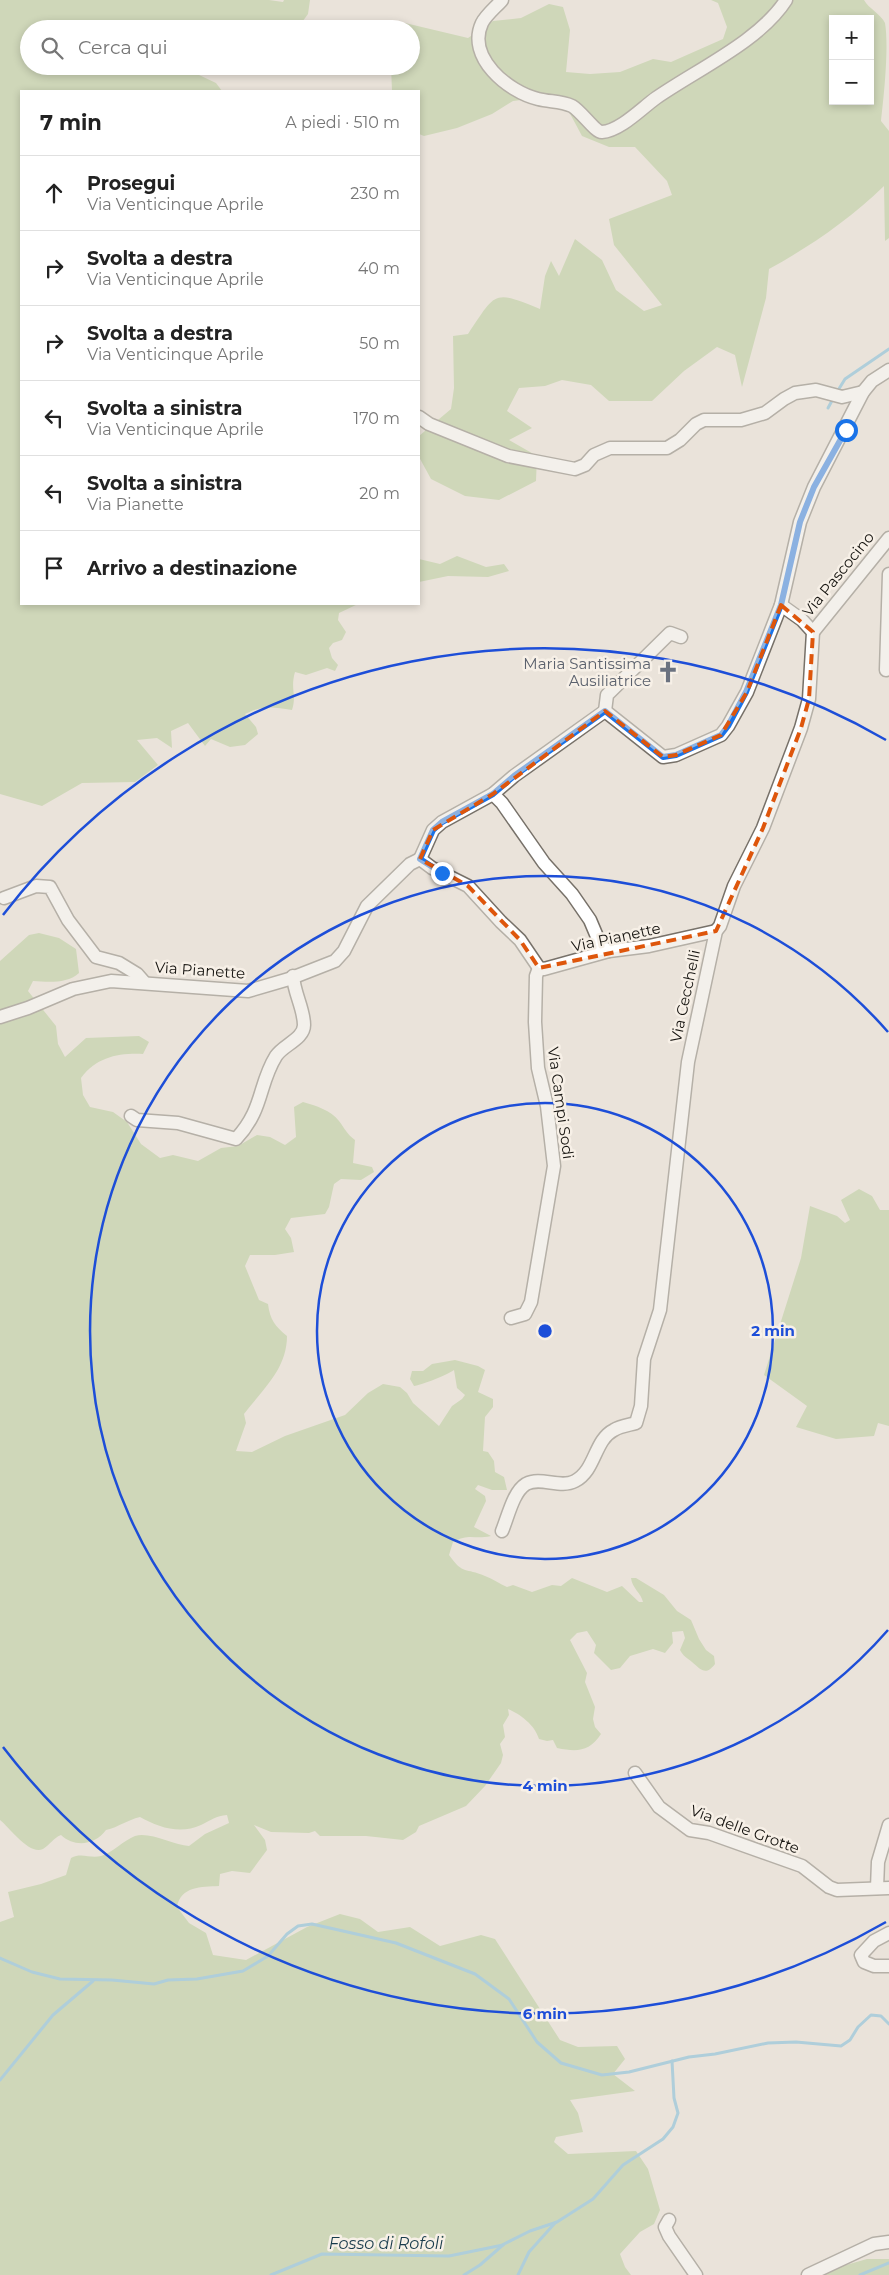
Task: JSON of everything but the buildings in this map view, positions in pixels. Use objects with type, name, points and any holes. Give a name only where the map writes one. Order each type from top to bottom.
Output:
[{"type":"street","points":[[502,0],[482,22],[478,40],[481,55],[498,75],[516,88],[537,99],[565,103],[577,109],[589,119],[594,129],[599,132],[604,132],[626,121],[657,98],[728,52],[778,13],[786,0]]},
{"type":"street","points":[[605,711],[663,757],[676,755],[721,735],[746,692],[781,605],[800,522],[814,487],[864,392],[872,381],[889,370]]},
{"type":"street","points":[[420,418],[437,427],[508,456],[575,469],[585,465],[594,455],[610,448],[667,448],[680,440],[696,424],[704,420],[741,420],[765,413],[795,393],[816,390],[842,398],[864,392]]},
{"type":"street","name":"Via Pascocino","points":[[813,632],[889,538]]},
{"type":"street","points":[[886,670],[889,574]]},
{"type":"street","points":[[781,605],[802,620],[813,632]]},
{"type":"street","name":"Via Cecchelli","points":[[502,1531],[516,1496],[526,1484],[534,1481],[565,1484],[576,1480],[589,1469],[605,1437],[614,1430],[636,1423],[641,1406],[644,1359],[660,1310],[688,1062],[716,931],[720,926],[734,886],[763,828],[801,728],[809,699],[813,632]]},
{"type":"street","points":[[539,968],[520,940],[468,886],[432,868],[420,859],[433,830],[442,822],[493,794],[514,776],[605,711],[607,695],[647,654],[670,633],[681,637]]},
{"type":"street","points":[[493,794],[544,863],[572,894],[590,920],[601,946],[609,952]]},
{"type":"street","name":"Via Pianette","points":[[0,1017],[84,986],[111,981],[248,991],[293,976],[335,960],[344,951],[367,906],[410,864],[420,859]]},
{"type":"street","points":[[4,898],[36,886],[50,887],[68,920],[96,957],[119,963],[137,974],[144,982]]},
{"type":"street","name":"Via Pianette","points":[[539,968],[553,967],[609,952],[650,946],[716,931]]},
{"type":"street","name":"Via Campi Sodi","points":[[511,1318],[525,1314],[531,1302],[554,1166],[547,1106],[538,1068],[535,1022],[536,976],[539,968]]},
{"type":"street","points":[[131,1116],[137,1120],[178,1123],[236,1138],[248,1126],[257,1109],[277,1054],[300,1035],[304,1026],[293,976]]},
{"type":"street","name":"Via delle Grotte","points":[[635,1773],[659,1807],[690,1830],[709,1833],[802,1866],[829,1887],[837,1890],[883,1888]]},
{"type":"street","points":[[883,1888],[878,1862],[889,1825]]},
{"type":"street","points":[[889,1933],[874,1941],[861,1955],[864,1962],[874,1966],[889,1966]]},
{"type":"street","points":[[669,2220],[665,2227],[669,2236],[696,2275]]},
{"type":"street","points":[[808,2275],[874,2244],[889,2242]]},
{"type":"highlighted area","points":[[781,605],[813,632],[809,699],[801,728],[763,828],[716,931],[539,968],[520,940],[468,886],[420,859],[433,830],[493,794],[605,711],[663,757],[676,755],[721,735],[747,692]]},
{"type":"green space","points":[[0,0],[269,0],[283,2],[284,0],[310,0],[308,14],[304,20],[20,20],[20,75],[199,75],[216,83],[221,90],[20,90],[20,605],[356,605],[339,613],[338,620],[346,632],[342,640],[333,643],[329,648],[332,658],[338,665],[335,671],[327,668],[306,675],[295,672],[292,710],[268,708],[257,709],[245,714],[256,727],[258,734],[245,745],[230,747],[211,739],[205,746],[188,723],[171,731],[172,748],[157,738],[137,740],[158,765],[135,782],[82,783],[42,806],[0,794]]},
{"type":"green space","points":[[711,0],[864,0],[878,14],[885,23],[886,33],[885,85],[881,121],[889,131],[889,238],[885,241],[884,186],[858,210],[829,231],[769,269],[766,298],[742,387],[735,355],[717,347],[684,371],[652,401],[609,401],[591,385],[562,380],[545,386],[519,388],[507,411],[532,428],[509,440],[537,456],[536,481],[499,500],[465,496],[431,479],[420,459],[420,435],[451,409],[454,388],[453,336],[468,334],[484,310],[497,299],[504,297],[540,309],[545,276],[551,261],[559,276],[575,239],[602,260],[616,290],[644,311],[662,305],[614,245],[609,219],[672,195],[667,181],[635,147],[609,147],[582,136],[560,95],[513,101],[492,114],[457,128],[424,136],[420,134],[420,90],[392,90],[391,75],[420,75],[420,27],[468,38],[493,21],[521,18],[549,4],[563,7],[570,30],[566,72],[590,74],[620,72],[653,59],[671,62],[723,39],[727,27],[718,3]]},
{"type":"green space","points":[[457,556],[486,567],[504,564],[509,571],[488,577],[448,576],[420,582],[420,559],[440,564]]},
{"type":"green space","points":[[39,933],[59,938],[76,949],[79,973],[63,981],[33,981],[28,991],[56,1026],[58,1044],[65,1057],[86,1038],[139,1036],[149,1042],[143,1054],[125,1054],[101,1061],[81,1078],[83,1095],[90,1107],[113,1112],[127,1122],[141,1144],[160,1158],[173,1155],[198,1161],[221,1148],[238,1146],[257,1135],[270,1137],[285,1145],[296,1137],[294,1107],[303,1102],[323,1109],[336,1117],[355,1140],[353,1163],[372,1167],[374,1172],[361,1180],[341,1179],[334,1184],[329,1207],[325,1214],[291,1218],[285,1229],[291,1238],[294,1252],[275,1255],[250,1255],[245,1266],[259,1300],[268,1304],[274,1322],[287,1336],[283,1359],[278,1369],[244,1414],[246,1423],[236,1451],[252,1452],[285,1436],[345,1415],[368,1393],[383,1384],[400,1387],[407,1393],[413,1403],[439,1426],[452,1406],[465,1395],[457,1388],[454,1370],[434,1380],[414,1386],[410,1379],[412,1371],[423,1371],[432,1364],[455,1360],[478,1366],[485,1370],[478,1392],[493,1399],[493,1407],[485,1417],[483,1451],[488,1452],[494,1461],[495,1472],[504,1477],[507,1490],[492,1490],[478,1485],[475,1489],[485,1496],[486,1501],[474,1527],[491,1536],[468,1537],[453,1542],[449,1555],[454,1562],[465,1570],[478,1573],[507,1587],[513,1585],[532,1592],[552,1585],[561,1586],[572,1578],[607,1592],[622,1586],[639,1602],[643,1602],[631,1578],[636,1578],[664,1595],[677,1611],[691,1620],[706,1650],[714,1656],[715,1664],[712,1668],[706,1671],[701,1669],[685,1657],[680,1650],[685,1638],[683,1631],[672,1632],[673,1643],[665,1653],[653,1649],[630,1656],[620,1668],[611,1670],[594,1653],[596,1645],[587,1631],[577,1633],[570,1640],[587,1673],[585,1682],[595,1707],[593,1719],[595,1727],[601,1734],[592,1744],[577,1750],[557,1748],[553,1740],[539,1739],[534,1729],[526,1721],[508,1709],[509,1715],[503,1725],[505,1737],[500,1744],[503,1755],[501,1763],[485,1786],[466,1806],[419,1826],[416,1832],[403,1840],[366,1836],[320,1836],[315,1831],[309,1833],[271,1832],[254,1825],[265,1840],[267,1850],[250,1873],[232,1871],[220,1874],[219,1886],[187,1891],[179,1900],[177,1907],[189,1923],[206,1933],[213,1955],[246,1960],[307,1927],[340,1914],[360,1919],[378,1932],[410,1927],[440,1946],[481,1935],[495,1939],[560,2040],[578,2047],[617,2046],[625,2059],[613,2074],[635,2091],[570,2100],[578,2113],[583,2132],[556,2137],[554,2142],[568,2154],[636,2151],[648,2169],[660,2210],[654,2224],[640,2232],[620,2254],[625,2267],[631,2275],[0,2275],[0,1922],[14,1917],[8,1892],[41,1884],[66,1875],[71,1858],[75,1856],[101,1856],[135,1836],[147,1835],[189,1846],[205,1834],[229,1823],[227,1815],[217,1817],[193,1828],[177,1830],[162,1827],[140,1817],[106,1830],[91,1842],[72,1842],[61,1835],[48,1846],[38,1850],[26,1845],[0,1820],[0,961],[29,935]]},
{"type":"green space","points":[[859,1189],[872,1196],[880,1210],[889,1210],[889,1426],[878,1423],[874,1436],[836,1439],[796,1427],[807,1406],[764,1375],[801,1258],[810,1206],[837,1216],[845,1223],[850,1220],[841,1200]]},
{"type":"green space","points":[[867,2259],[889,2259],[889,2275],[822,2275],[839,2267]]},
{"type":"waterway","points":[[837,392],[845,379],[889,349]]},
{"type":"waterway","points":[[828,408],[834,397]]},
{"type":"waterway","points":[[0,1958],[32,1972],[60,1979],[112,1980],[154,1984],[168,1980],[197,1979],[243,1971],[268,1956],[287,1934],[298,1926],[312,1924],[396,1943],[475,1974],[509,1999],[537,2042],[561,2063],[602,2075],[629,2072],[689,2057],[715,2054],[768,2043],[796,2042],[841,2046],[850,2040],[858,2027],[871,2015],[881,2016],[889,2024]]},
{"type":"waterway","points":[[0,2080],[53,2015],[93,1981]]},
{"type":"waterway","points":[[464,2275],[480,2265],[504,2244],[530,2231],[557,2222],[593,2199],[623,2165],[663,2139],[673,2127],[678,2113],[674,2098],[672,2061]]},
{"type":"waterway","points":[[518,2275],[529,2252],[555,2223]]},
{"type":"waterway","name":"Fosso di Rofoli","points":[[271,2275],[322,2254],[449,2256],[503,2245]]},
{"type":"waterway","points":[[860,2275],[889,2263]]},
{"type":"place","name":"Maria Santissima Ausiliatrice","points":[[668,672]]},
{"type":"route","points":[[442,873],[420,859],[433,830],[442,822],[493,794],[514,776],[605,711],[663,757],[676,755],[721,735],[728,726],[746,692],[781,605],[800,522],[814,487],[846,430]]}]
